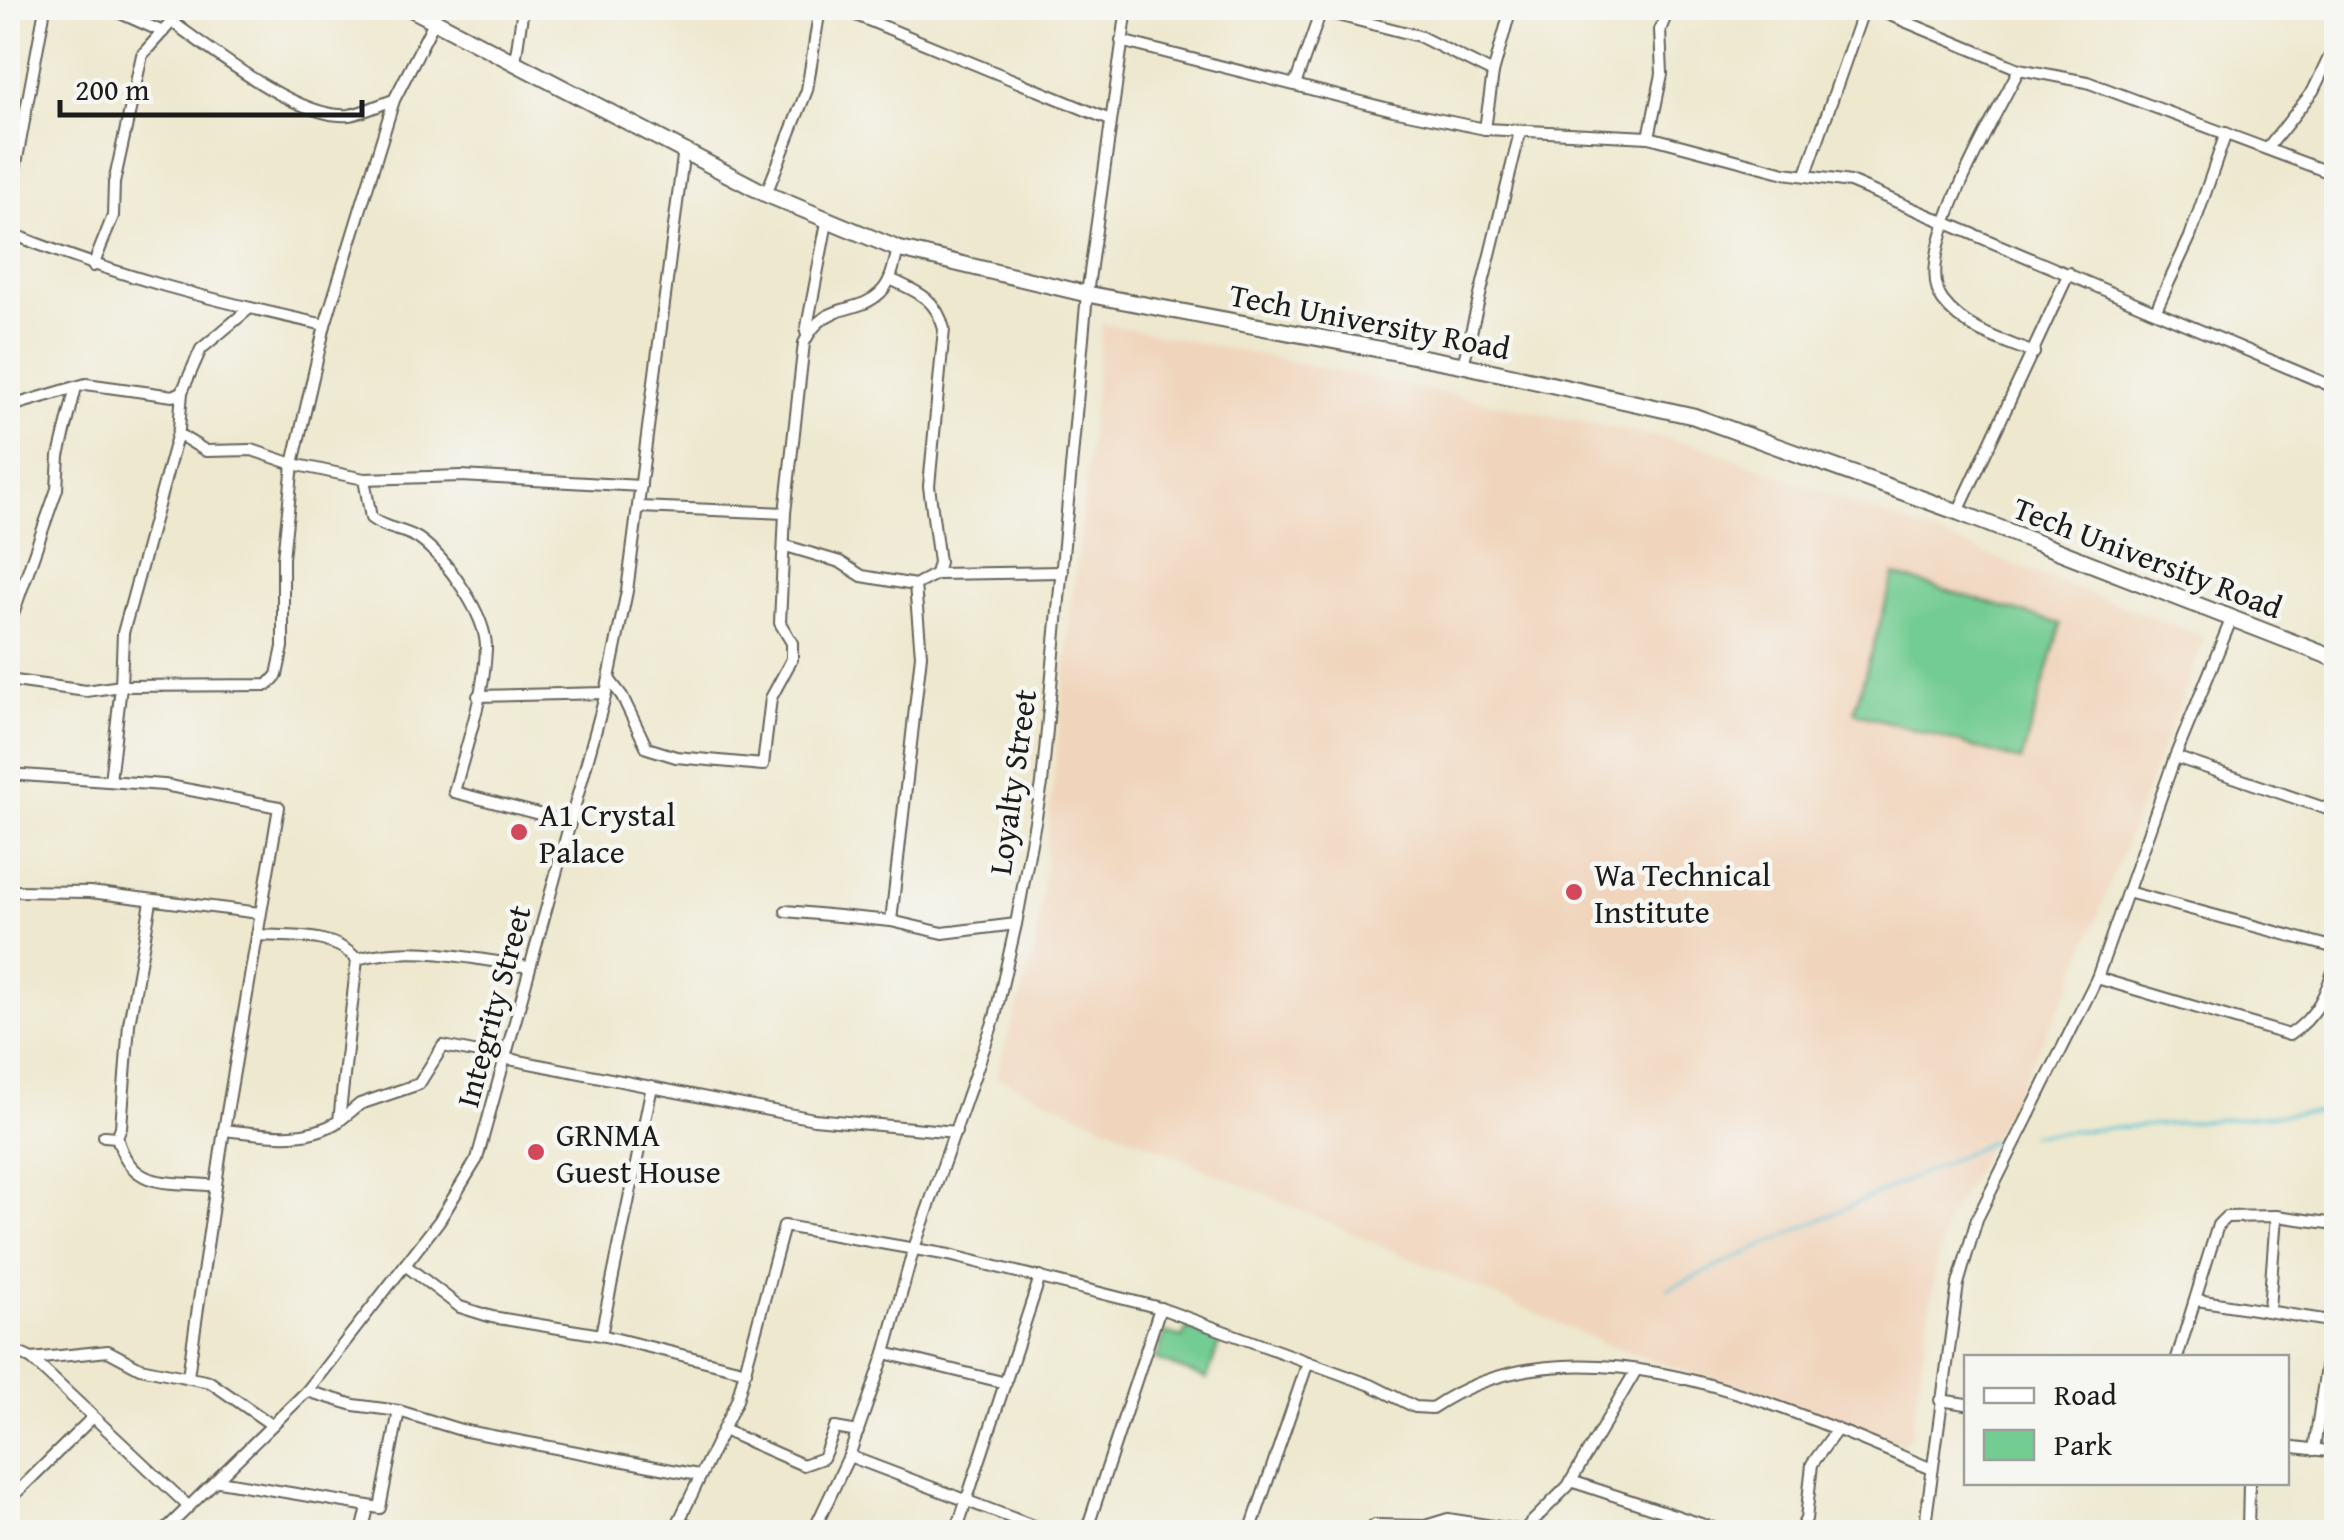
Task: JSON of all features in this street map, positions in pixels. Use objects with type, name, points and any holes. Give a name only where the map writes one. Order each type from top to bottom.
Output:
[{"type":"street","points":[[8,207],[45,8]]},
{"type":"street","points":[[109,8],[163,32]]},
{"type":"street","name":"Tech University Road","points":[[410,8],[766,194],[898,249],[1086,294],[1463,365],[1693,416],[1958,512],[2336,659]]},
{"type":"street","points":[[515,62],[523,8]]},
{"type":"street","points":[[766,194],[807,90],[820,8]]},
{"type":"street","points":[[839,8],[1110,120]]},
{"type":"street","name":"Loyalty Street","points":[[813,1532],[849,1456],[885,1353],[913,1251],[995,1017],[1016,924],[1042,784],[1086,294],[1128,8]]},
{"type":"street","points":[[1485,128],[1493,73],[1511,8]]},
{"type":"street","points":[[1649,137],[1662,74],[1660,30],[1669,8]]},
{"type":"street","points":[[1806,174],[1864,8]]},
{"type":"street","points":[[1873,8],[2019,69],[2087,82],[2336,175]]},
{"type":"street","points":[[2320,8],[2336,14]]},
{"type":"street","points":[[1296,82],[1322,9],[1419,36],[1493,73]]},
{"type":"street","points":[[94,266],[113,216],[114,183],[142,55],[174,13],[236,66],[314,109],[349,115],[394,100]]},
{"type":"street","points":[[8,680],[86,690],[122,686],[268,686],[277,675],[293,464],[324,324],[394,100],[435,20]]},
{"type":"street","points":[[1122,41],[1296,82],[1393,110],[1485,128],[1649,137],[1785,173],[1850,182],[2336,388]]},
{"type":"street","points":[[2268,148],[2312,92],[2336,42]]},
{"type":"street","points":[[2019,69],[1946,220],[1932,270],[1940,298],[1970,327],[2034,353]]},
{"type":"street","points":[[1463,365],[1520,132]]},
{"type":"street","points":[[2156,310],[2190,236],[2226,133]]},
{"type":"street","name":"Integrity Street","points":[[163,1532],[308,1391],[462,1189],[477,1159],[606,694],[640,507],[684,149]]},
{"type":"street","points":[[609,679],[648,748],[676,757],[762,765],[772,698],[792,659],[792,643],[780,623],[786,513],[804,343],[827,222]]},
{"type":"street","points":[[8,232],[94,266],[195,297],[324,324]]},
{"type":"street","points":[[804,343],[815,324],[835,311],[872,298],[890,279],[898,249]]},
{"type":"street","points":[[1958,512],[2069,273]]},
{"type":"street","points":[[890,279],[923,294],[938,308],[944,329],[929,486],[936,574]]},
{"type":"street","points":[[110,782],[127,615],[178,434],[182,392],[202,349],[250,308]]},
{"type":"street","points":[[8,406],[86,384],[173,396],[182,392]]},
{"type":"street","points":[[8,628],[58,490],[59,456],[76,387]]},
{"type":"street","points":[[178,434],[206,451],[252,450],[293,464],[364,479],[461,476],[641,486]]},
{"type":"street","points":[[364,479],[371,518],[386,530],[417,537],[460,583],[486,645],[478,696],[454,792],[570,822]]},
{"type":"street","points":[[640,507],[786,513]]},
{"type":"street","points":[[786,546],[840,562],[862,576],[915,585],[936,574],[1062,572]]},
{"type":"street","points":[[891,921],[921,654],[915,585]]},
{"type":"street","points":[[1924,1532],[1958,1284],[1977,1219],[2097,978],[2175,758],[2231,620]]},
{"type":"street","points":[[478,696],[606,694]]},
{"type":"street","points":[[2175,758],[2336,812]]},
{"type":"street","points":[[8,774],[164,785],[279,807],[224,1130],[188,1376]]},
{"type":"street","points":[[8,891],[90,892],[260,914]]},
{"type":"street","points":[[2130,893],[2336,948]]},
{"type":"street","points":[[151,902],[129,1024],[117,1137],[124,1164],[138,1177],[216,1186]]},
{"type":"street","points":[[786,911],[891,921],[943,933],[1016,924]]},
{"type":"street","points":[[257,935],[325,939],[345,947],[357,960],[339,1121]]},
{"type":"street","points":[[357,960],[384,952],[417,951],[529,967]]},
{"type":"street","points":[[2097,978],[2289,1034],[2303,1026],[2326,995],[2336,962]]},
{"type":"street","points":[[224,1130],[277,1136],[321,1133],[360,1104],[420,1084],[443,1046],[814,1119],[956,1132]]},
{"type":"street","points":[[601,1335],[652,1086]]},
{"type":"street","points":[[104,1136],[117,1137]]},
{"type":"street","points":[[2178,1355],[2218,1225],[2226,1216],[2276,1216],[2336,1224]]},
{"type":"street","points":[[2268,1309],[2276,1216]]},
{"type":"street","points":[[705,1532],[679,1520],[723,1430],[746,1370],[784,1226],[1040,1277],[1160,1308],[1308,1362],[1415,1407],[1432,1408],[1450,1394],[1505,1374],[1558,1364],[1635,1372],[1712,1383],[1932,1469]]},
{"type":"street","points":[[405,1265],[460,1307],[492,1318],[601,1335],[746,1370]]},
{"type":"street","points":[[956,1532],[1040,1277]]},
{"type":"street","points":[[2314,1450],[2332,1353],[2330,1321],[2336,1294]]},
{"type":"street","points":[[2197,1300],[2330,1321]]},
{"type":"street","points":[[1086,1532],[1160,1308]]},
{"type":"street","points":[[8,1348],[32,1359],[188,1506]]},
{"type":"street","points":[[32,1359],[108,1351],[140,1368],[210,1382],[239,1398],[272,1426]]},
{"type":"street","points":[[885,1353],[1006,1383]]},
{"type":"street","points":[[1250,1532],[1308,1362]]},
{"type":"street","points":[[1367,1532],[1375,1525],[1426,1526],[1448,1520],[1526,1532],[1571,1481],[1635,1372]]},
{"type":"street","points":[[308,1391],[354,1405],[399,1410],[461,1430],[698,1475]]},
{"type":"street","points":[[1940,1400],[1964,1404]]},
{"type":"street","points":[[218,1481],[380,1508],[399,1410]]},
{"type":"street","points":[[8,1501],[92,1418]]},
{"type":"street","points":[[723,1430],[803,1466],[823,1458],[836,1428],[858,1432]]},
{"type":"street","points":[[1799,1532],[1806,1519],[1812,1464],[1836,1431]]},
{"type":"street","points":[[2289,1446],[2336,1452]]},
{"type":"street","points":[[849,1456],[1049,1532]]},
{"type":"street","points":[[1571,1481],[1724,1532]]},
{"type":"street","points":[[2248,1485],[2248,1532]]},
{"type":"street","points":[[362,1532],[368,1508]]},
{"type":"street","points":[[1013,1521],[1021,1532]]},
{"type":"shaded area","name":"Wa Technical Institute","points":[[1102,323],[1705,447],[2201,636],[2203,643],[2070,987],[1948,1221],[1937,1260],[1911,1438],[1900,1445],[1608,1345],[996,1077],[1036,946]]},
{"type":"green space","points":[[1894,575],[2061,624],[2021,761],[1854,712]]},
{"type":"green space","points":[[1187,1328],[1220,1340],[1207,1379],[1156,1360],[1165,1333],[1182,1338]]},
{"type":"waterway","points":[[2030,1135],[2336,1110]]},
{"type":"waterway","points":[[1668,1289],[2006,1135]]},
{"type":"place","name":"A1 Crystal Palace","points":[[519,832]]},
{"type":"place","name":"Wa Technical Institute","points":[[1574,892]]},
{"type":"place","name":"GRNMA Guest House","points":[[536,1152]]}]
